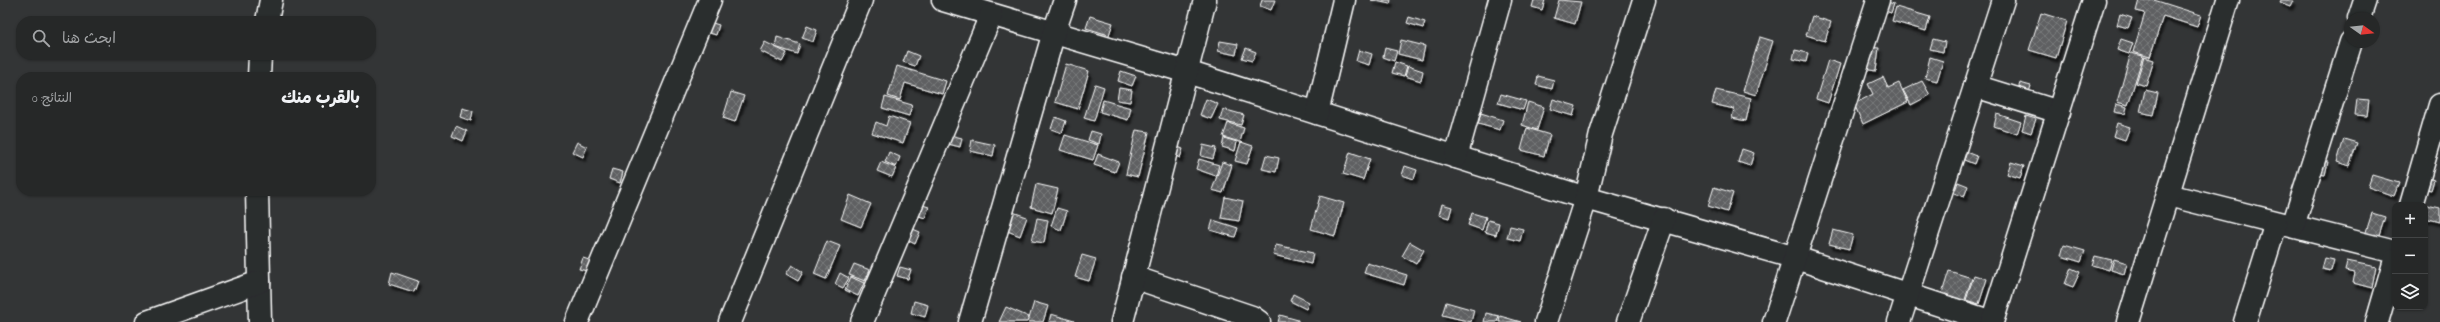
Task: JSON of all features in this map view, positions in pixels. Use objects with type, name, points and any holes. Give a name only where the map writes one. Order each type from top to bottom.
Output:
[{"type":"street","points":[[268,16],[271,0]]},
{"type":"street","points":[[577,322],[710,0]]},
{"type":"street","points":[[730,322],[861,0]]},
{"type":"street","points":[[943,0],[1187,72],[1586,198],[1664,219],[1796,258],[1992,322],[2094,0]]},
{"type":"street","points":[[970,322],[1054,32],[1065,0]]},
{"type":"street","points":[[1122,322],[1205,0]]},
{"type":"street","points":[[1317,113],[1344,0]]},
{"type":"street","points":[[1456,157],[1500,0]]},
{"type":"street","points":[[1546,322],[1586,198],[1601,134],[1644,0]]},
{"type":"street","points":[[1774,322],[1796,258],[1878,0]]},
{"type":"street","points":[[1899,322],[2003,0]]},
{"type":"street","points":[[2128,322],[2228,0]]},
{"type":"street","points":[[2361,12],[2365,0]]},
{"type":"street","points":[[862,322],[991,15]]},
{"type":"street","points":[[2245,322],[2285,225],[2349,48]]},
{"type":"street","points":[[259,72],[260,60]]},
{"type":"street","points":[[1975,86],[2059,112]]},
{"type":"street","points":[[2412,202],[2440,105]]},
{"type":"street","points":[[257,196],[260,322]]},
{"type":"street","points":[[2168,196],[2392,251]]},
{"type":"street","points":[[1628,322],[1664,219]]},
{"type":"street","points":[[2377,322],[2392,270]]},
{"type":"street","points":[[1134,277],[1252,317],[1259,322]]},
{"type":"street","points":[[147,322],[259,282]]},
{"type":"building","points":[[1262,0],[1275,0],[1271,10],[1260,6]]},
{"type":"building","points":[[1371,0],[1391,0],[1390,4]]},
{"type":"building","points":[[1534,0],[1545,0],[1542,10],[1532,7]]},
{"type":"building","points":[[1559,0],[1581,2],[1575,24],[1554,18]]},
{"type":"building","points":[[1881,0],[1894,4],[1891,13],[1879,9]]},
{"type":"building","points":[[2139,0],[2154,0],[2201,15],[2197,27],[2163,16],[2150,57],[2133,52],[2145,13],[2136,11]]},
{"type":"building","points":[[2281,0],[2293,0],[2290,6],[2280,2]]},
{"type":"building","points":[[1896,7],[1930,17],[1926,31],[1892,21]]},
{"type":"building","points":[[2041,13],[2067,21],[2056,58],[2029,50]]},
{"type":"building","points":[[2120,14],[2132,18],[2128,28],[2117,25]]},
{"type":"building","points":[[1090,16],[1113,23],[1109,35],[1086,28]]},
{"type":"building","points":[[1812,16],[1831,22],[1825,41],[1806,35]]},
{"type":"building","points":[[1409,17],[1425,22],[1423,28],[1407,23]]},
{"type":"building","points":[[706,21],[719,25],[716,35],[703,31]]},
{"type":"building","points":[[807,26],[817,30],[813,42],[802,38]]},
{"type":"building","points":[[777,37],[800,44],[797,54],[775,47]]},
{"type":"building","points":[[1760,37],[1773,41],[1756,95],[1743,91]]},
{"type":"building","points":[[1933,39],[1945,42],[1943,52],[1930,49]]},
{"type":"building","points":[[2121,39],[2133,43],[2129,54],[2117,50]]},
{"type":"building","points":[[1401,40],[1425,46],[1422,60],[1398,54]]},
{"type":"building","points":[[1220,41],[1238,44],[1236,55],[1218,51]]},
{"type":"building","points":[[765,42],[787,53],[782,62],[760,51]]},
{"type":"building","points":[[1866,47],[1879,48],[1876,71],[1863,69]]},
{"type":"building","points":[[1246,48],[1256,52],[1252,61],[1242,58]]},
{"type":"building","points":[[1385,48],[1397,51],[1394,61],[1383,57]]},
{"type":"building","points":[[1359,50],[1372,54],[1369,65],[1356,61]]},
{"type":"building","points":[[1795,50],[1808,53],[1806,62],[1793,59]]},
{"type":"building","points":[[907,51],[919,56],[915,66],[903,62]]},
{"type":"building","points":[[2131,53],[2143,56],[2128,105],[2117,102]]},
{"type":"building","points":[[1930,57],[1943,61],[1937,81],[1925,78]]},
{"type":"building","points":[[2144,57],[2154,60],[2146,86],[2136,83]]},
{"type":"building","points":[[1828,60],[1840,64],[1828,103],[1816,99]]},
{"type":"building","points":[[1395,62],[1407,66],[1404,76],[1392,73]]},
{"type":"building","points":[[1066,64],[1089,71],[1078,109],[1055,102]]},
{"type":"building","points":[[897,66],[946,81],[942,94],[905,83],[900,100],[888,96]]},
{"type":"building","points":[[1408,66],[1423,71],[1421,81],[1405,76]]},
{"type":"building","points":[[1121,71],[1136,76],[1132,86],[1118,81]]},
{"type":"building","points":[[1538,76],[1554,80],[1552,89],[1536,85]]},
{"type":"building","points":[[1883,77],[1888,88],[1899,83],[1908,102],[1863,124],[1854,104],[1873,94],[1868,84]]},
{"type":"building","points":[[1922,81],[1930,95],[1911,105],[1903,90]]},
{"type":"building","points":[[2020,83],[2031,86],[2028,95],[2017,92]]},
{"type":"building","points":[[1095,84],[1104,87],[1094,121],[1084,118]]},
{"type":"building","points":[[1119,88],[1132,90],[1130,102],[1117,100]]},
{"type":"building","points":[[1716,90],[1751,98],[1746,121],[1732,118],[1734,109],[1712,104]]},
{"type":"building","points":[[2145,90],[2158,93],[2153,115],[2140,112]]},
{"type":"building","points":[[731,92],[744,96],[735,122],[723,118]]},
{"type":"building","points":[[1501,94],[1526,101],[1523,110],[1498,103]]},
{"type":"building","points":[[885,97],[912,105],[909,116],[882,108]]},
{"type":"building","points":[[1206,99],[1218,104],[1211,119],[1200,115]]},
{"type":"building","points":[[1553,99],[1576,106],[1573,116],[1550,109]]},
{"type":"building","points":[[2357,99],[2369,100],[2367,116],[2355,115]]},
{"type":"building","points":[[1103,100],[1131,108],[1128,120],[1100,112]]},
{"type":"building","points":[[1528,102],[1544,107],[1537,130],[1522,125]]},
{"type":"building","points":[[2116,104],[2127,107],[2125,114],[2114,112]]},
{"type":"building","points":[[462,108],[473,111],[471,121],[460,117]]},
{"type":"building","points":[[1223,109],[1244,115],[1241,125],[1220,120]]},
{"type":"building","points":[[1481,113],[1503,120],[1500,130],[1478,124]]},
{"type":"building","points":[[1997,114],[2021,122],[2017,134],[1994,126]]},
{"type":"building","points":[[889,116],[910,123],[903,143],[872,133],[876,122],[886,126]]},
{"type":"building","points":[[2026,116],[2036,119],[2031,133],[2022,130]]},
{"type":"building","points":[[1055,117],[1066,121],[1062,133],[1051,129]]},
{"type":"building","points":[[1228,123],[1244,128],[1240,142],[1223,137]]},
{"type":"building","points":[[2117,123],[2130,127],[2125,140],[2113,136]]},
{"type":"building","points":[[456,126],[467,131],[463,141],[452,136]]},
{"type":"building","points":[[1527,128],[1550,135],[1544,156],[1521,150]]},
{"type":"building","points":[[1136,130],[1149,132],[1138,177],[1126,174]]},
{"type":"building","points":[[1091,131],[1101,134],[1099,144],[1088,140]]},
{"type":"building","points":[[950,135],[962,138],[960,147],[948,144]]},
{"type":"building","points":[[1065,135],[1098,145],[1093,160],[1060,150]]},
{"type":"building","points":[[1224,138],[1237,142],[1235,151],[1222,147]]},
{"type":"building","points":[[2344,139],[2357,143],[2349,166],[2337,162]]},
{"type":"building","points":[[972,140],[995,145],[993,156],[970,151]]},
{"type":"building","points":[[577,142],[587,147],[583,157],[572,152]]},
{"type":"building","points":[[1241,142],[1253,146],[1247,164],[1235,161]]},
{"type":"building","points":[[1173,145],[1183,149],[1180,158],[1170,153]]},
{"type":"building","points":[[1203,145],[1216,148],[1213,159],[1201,156]]},
{"type":"building","points":[[1742,149],[1754,153],[1750,166],[1738,162]]},
{"type":"building","points":[[889,152],[900,157],[896,167],[885,162]]},
{"type":"building","points":[[1350,152],[1370,159],[1363,180],[1343,174]]},
{"type":"building","points":[[1967,152],[1977,156],[1974,164],[1964,160]]},
{"type":"building","points":[[1098,154],[1119,162],[1115,172],[1094,165]]},
{"type":"building","points":[[1266,155],[1279,158],[1276,172],[1262,169]]},
{"type":"building","points":[[1199,159],[1219,165],[1216,176],[1196,169]]},
{"type":"building","points":[[2315,160],[2328,162],[2325,175],[2312,173]]},
{"type":"building","points":[[881,162],[896,168],[892,177],[877,171]]},
{"type":"building","points":[[1222,162],[1232,165],[1223,193],[1212,190]]},
{"type":"building","points":[[2011,162],[2024,166],[2020,178],[2007,174]]},
{"type":"building","points":[[1405,166],[1417,170],[1414,179],[1402,175]]},
{"type":"building","points":[[612,169],[623,172],[620,183],[609,179]]},
{"type":"building","points":[[2372,175],[2399,183],[2394,196],[2368,187]]},
{"type":"building","points":[[2422,176],[2434,180],[2431,190],[2419,187]]},
{"type":"building","points":[[1958,182],[1968,186],[1964,197],[1954,193]]},
{"type":"building","points":[[1036,184],[1058,189],[1052,213],[1031,207]]},
{"type":"building","points":[[1714,187],[1733,193],[1727,212],[1708,206]]},
{"type":"building","points":[[850,195],[871,204],[861,227],[841,219]]},
{"type":"building","points":[[1320,196],[1344,203],[1335,236],[1311,229]]},
{"type":"building","points":[[1225,197],[1243,201],[1239,221],[1221,218]]},
{"type":"building","points":[[916,203],[929,207],[925,218],[913,214]]},
{"type":"building","points":[[1442,204],[1452,207],[1449,218],[1439,215]]},
{"type":"building","points":[[2428,205],[2440,208],[2440,222],[2428,219]]},
{"type":"building","points":[[1057,208],[1067,211],[1061,230],[1051,226]]},
{"type":"building","points":[[1007,210],[1027,217],[1020,236],[1000,228]]},
{"type":"building","points":[[1472,213],[1486,217],[1482,230],[1468,225]]},
{"type":"building","points":[[2372,213],[2385,217],[2378,239],[2365,235]]},
{"type":"building","points":[[1037,218],[1048,220],[1044,243],[1032,241]]},
{"type":"building","points":[[1213,220],[1238,228],[1235,237],[1210,230]]},
{"type":"building","points":[[1488,220],[1499,223],[1496,235],[1485,232]]},
{"type":"building","points":[[1510,226],[1523,229],[1520,241],[1507,238]]},
{"type":"building","points":[[908,227],[920,232],[915,244],[903,238]]},
{"type":"building","points":[[1833,230],[1853,235],[1849,249],[1829,244]]},
{"type":"building","points":[[827,241],[840,246],[826,279],[814,274]]},
{"type":"building","points":[[1410,242],[1424,250],[1416,264],[1402,256]]},
{"type":"building","points":[[1276,245],[1313,253],[1311,264],[1273,255]]},
{"type":"building","points":[[2064,245],[2085,251],[2081,262],[2061,256]]},
{"type":"building","points":[[1082,255],[1096,259],[1089,281],[1075,277]]},
{"type":"building","points":[[2095,256],[2112,260],[2109,270],[2092,265]]},
{"type":"building","points":[[583,258],[595,262],[591,272],[579,269]]},
{"type":"building","points":[[2325,258],[2334,260],[2331,271],[2322,269]]},
{"type":"building","points":[[2114,259],[2127,263],[2124,274],[2111,270]]},
{"type":"building","points":[[2347,261],[2376,267],[2372,288],[2353,283],[2355,273],[2345,271]]},
{"type":"building","points":[[1367,263],[1407,275],[1404,285],[1364,273]]},
{"type":"building","points":[[854,264],[870,270],[865,281],[849,275]]},
{"type":"building","points":[[792,265],[803,272],[798,281],[786,274]]},
{"type":"building","points":[[900,267],[911,270],[908,279],[897,276]]},
{"type":"building","points":[[2071,268],[2080,272],[2073,287],[2065,284]]},
{"type":"building","points":[[1949,271],[1972,278],[1961,312],[1947,307],[1950,296],[1942,293]]},
{"type":"building","points":[[392,272],[418,281],[414,292],[389,284]]},
{"type":"building","points":[[840,273],[849,278],[843,288],[835,284]]},
{"type":"building","points":[[1974,275],[1987,279],[1979,304],[1966,300]]},
{"type":"building","points":[[851,277],[864,283],[858,296],[845,290]]},
{"type":"building","points":[[1293,294],[1309,302],[1306,309],[1290,301]]},
{"type":"building","points":[[914,301],[928,305],[925,317],[911,313]]},
{"type":"building","points":[[1034,302],[1048,306],[1043,322],[1028,322]]},
{"type":"building","points":[[1446,302],[1474,310],[1471,322],[1442,315]]},
{"type":"building","points":[[1006,307],[1029,317],[1027,322],[999,322]]},
{"type":"building","points":[[1486,313],[1499,316],[1497,322],[1484,322]]},
{"type":"building","points":[[1051,314],[1074,321],[1074,322],[1049,322]]},
{"type":"building","points":[[1280,315],[1298,320],[1298,322],[1278,322]]},
{"type":"building","points":[[1500,316],[1521,322],[1499,322]]}]
